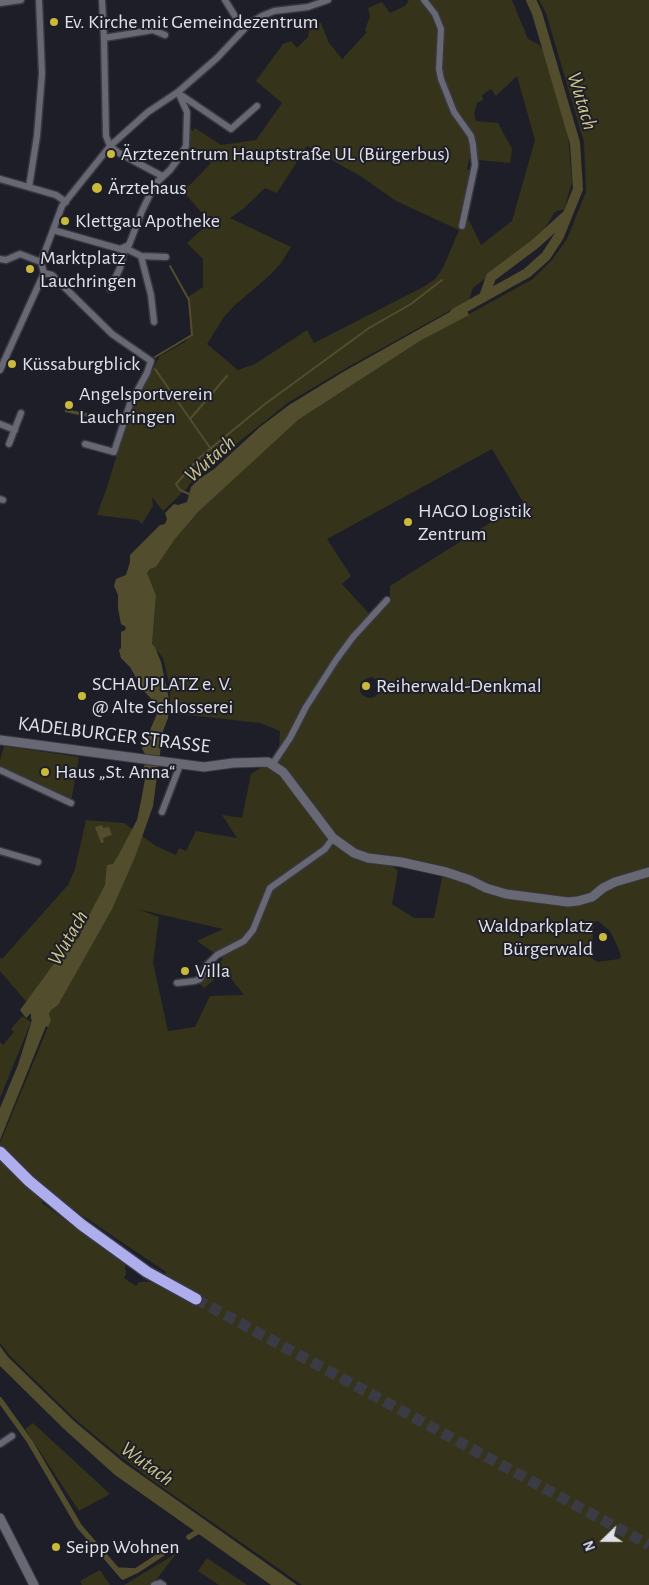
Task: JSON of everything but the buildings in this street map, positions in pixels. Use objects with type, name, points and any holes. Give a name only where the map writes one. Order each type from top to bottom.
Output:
[{"type":"highway","points":[[0,1152],[29,1181],[82,1225],[147,1272],[196,1299]]},
{"type":"main road","name":"KADELBURGER STRASSE","points":[[0,740],[180,765],[204,767],[233,763],[268,762],[272,765]]},
{"type":"main road","points":[[272,765],[283,772],[333,838],[354,853],[368,858],[427,867],[506,894],[578,902],[592,897],[603,888],[615,882],[649,872]]},
{"type":"main road","points":[[0,1518],[34,1585]]},
{"type":"street","points":[[0,3],[21,0]]},
{"type":"street","points":[[30,187],[37,136],[42,74],[39,0]]},
{"type":"street","points":[[102,0],[106,136],[110,146],[119,153],[162,176]]},
{"type":"street","points":[[226,0],[243,29]]},
{"type":"street","points":[[1,366],[44,273],[41,262],[62,206],[110,146],[148,112],[178,92],[217,58],[243,29],[262,16],[274,11],[308,7],[328,0]]},
{"type":"street","points":[[424,0],[435,14],[441,29],[439,69],[441,79],[450,103],[471,136],[475,156],[473,179],[462,226]]},
{"type":"street","points":[[104,38],[153,30],[165,35]]},
{"type":"street","points":[[178,92],[231,128],[257,106]]},
{"type":"street","points":[[110,289],[120,268],[125,248],[129,245],[155,184],[170,170],[182,155],[186,146],[187,112],[178,92]]},
{"type":"street","points":[[0,179],[56,195],[66,202]]},
{"type":"street","points":[[53,230],[120,249],[125,248],[141,256],[166,257]]},
{"type":"street","points":[[0,259],[6,260],[20,254],[41,262]]},
{"type":"street","points":[[141,256],[152,295],[154,322]]},
{"type":"street","points":[[44,273],[52,276],[112,334],[151,360],[147,374],[129,406],[114,452],[85,444]]},
{"type":"street","points":[[9,444],[21,414]]},
{"type":"street","points":[[0,424],[15,430]]},
{"type":"street","points":[[272,765],[336,660],[353,637],[387,600]]},
{"type":"street","points":[[162,812],[180,765]]},
{"type":"street","points":[[0,770],[71,803]]},
{"type":"street","points":[[177,983],[200,979],[207,965],[217,955],[244,941],[253,930],[270,888],[325,849],[333,838]]},
{"type":"street","points":[[0,851],[38,862]]},
{"type":"street","points":[[0,1444],[12,1436]]},
{"type":"street","points":[[154,1585],[160,1583],[163,1585]]},
{"type":"shaded area","points":[[409,0],[421,0],[424,3],[427,0],[512,0],[528,39],[538,44],[544,51],[567,130],[572,182],[564,210],[554,213],[545,228],[525,247],[473,288],[469,300],[289,402],[196,476],[187,488],[163,511],[152,497],[153,506],[142,524],[138,520],[97,515],[130,411],[160,356],[185,342],[192,334],[188,297],[203,287],[203,259],[187,243],[210,222],[179,187],[190,185],[211,163],[188,146],[188,127],[193,131],[195,128],[221,145],[256,140],[282,103],[256,81],[283,44],[291,41],[297,48],[308,37],[311,20],[321,23],[329,43],[343,60],[367,32],[365,30],[370,16],[368,8],[382,2],[390,13],[405,6]],"holes":[[[517,76],[535,140],[512,221],[481,245],[464,210],[472,170],[467,170],[469,159],[510,163],[512,149],[498,123],[476,121],[474,114],[477,103],[483,100],[482,95],[491,89],[496,96]],[[307,146],[362,177],[396,201],[459,230],[443,268],[435,279],[425,286],[314,343],[307,330],[255,364],[238,370],[207,344],[224,317],[270,275],[281,263],[291,247],[230,218],[243,209],[265,188],[277,193]]]},
{"type":"shaded area","points":[[539,0],[649,0],[649,1585],[302,1585],[149,1478],[111,1449],[75,1419],[10,1356],[0,1343],[0,1143],[48,1027],[0,971],[0,957],[2,959],[68,885],[75,869],[86,820],[124,823],[156,846],[176,855],[179,848],[186,851],[196,831],[237,838],[222,815],[242,818],[251,774],[264,766],[278,772],[280,731],[260,723],[170,713],[170,687],[163,658],[152,644],[156,595],[147,573],[150,569],[156,567],[175,539],[199,511],[239,472],[298,420],[420,341],[533,279],[552,260],[567,239],[586,192],[584,142],[546,13]],"holes":[[[492,449],[523,502],[390,586],[390,602],[374,619],[342,584],[351,576],[327,539]],[[372,677],[378,681],[381,690],[375,697],[369,698],[362,695],[360,684],[365,679]],[[380,854],[444,868],[434,918],[414,918],[392,904],[398,871]],[[137,909],[223,929],[197,941],[223,959],[199,983],[204,988],[225,971],[244,995],[210,996],[195,1027],[168,1031],[153,963],[159,917]],[[598,921],[610,931],[618,947],[621,957],[619,959],[598,962],[591,958],[588,950],[592,946],[594,922]],[[44,1187],[61,1201],[166,1272],[162,1288],[150,1282],[139,1282],[136,1286],[124,1278],[126,1274],[125,1264],[42,1203]]]},
{"type":"shaded area","points":[[464,304],[469,315],[420,341],[298,420],[199,511],[175,539],[156,567],[150,569],[147,573],[156,595],[152,644],[161,662],[169,699],[168,718],[163,731],[153,806],[135,857],[112,909],[58,1005],[49,1014],[51,1020],[48,1027],[46,1026],[0,1140],[0,1108],[18,1065],[32,1020],[31,1013],[26,1018],[20,1010],[67,946],[79,938],[105,885],[107,865],[113,864],[118,856],[137,820],[141,801],[145,779],[143,770],[147,757],[142,749],[159,709],[143,690],[130,667],[121,658],[119,650],[121,648],[121,632],[126,627],[121,624],[118,595],[114,586],[116,579],[126,575],[130,555],[160,525],[165,524],[167,519],[165,513],[174,504],[178,505],[187,502],[191,487],[214,469],[260,427],[289,405],[343,372]]},
{"type":"shaded area","points":[[65,409],[107,417],[106,421],[65,412]]},
{"type":"shaded area","points":[[4,746],[79,757],[71,802],[0,768]]},
{"type":"shaded area","points":[[102,825],[103,828],[109,827],[112,835],[103,838],[104,842],[101,843],[95,827]]},
{"type":"shaded area","points":[[22,1016],[31,1022],[0,1098],[0,1042],[3,1045],[14,1032],[11,1029]]},
{"type":"shaded area","points":[[0,1346],[8,1357],[74,1421],[123,1462],[297,1585],[271,1585],[115,1475],[64,1429],[0,1366]]},
{"type":"shaded area","points":[[33,1423],[110,1494],[79,1511],[25,1429]]},
{"type":"shaded area","points":[[177,1553],[152,1585],[124,1585]]},
{"type":"shaded area","points":[[207,1558],[247,1585],[219,1585],[198,1571]]},
{"type":"shaded area","points":[[100,1570],[110,1585],[82,1585],[80,1581]]},
{"type":"waterway","name":"Wutach","points":[[455,313],[527,273],[546,256],[559,236],[578,189],[575,143],[537,13],[531,0]]},
{"type":"waterway","name":"Wutach","points":[[484,297],[491,277],[535,244],[567,215]]},
{"type":"waterway","points":[[155,357],[192,335],[189,300],[170,266]]},
{"type":"waterway","points":[[189,494],[180,490],[176,484],[199,458],[265,404],[369,328],[411,304],[442,280]]},
{"type":"waterway","points":[[155,369],[211,449]]},
{"type":"waterway","points":[[191,418],[227,376]]},
{"type":"waterway","points":[[0,1400],[30,1442],[79,1526],[117,1570],[136,1571],[174,1546]]},
{"type":"waterway","points":[[189,1537],[202,1529]]},
{"type":"waterway","points":[[117,1570],[123,1577],[135,1571]]},
{"type":"tunnel","points":[[196,1299],[649,1545]]},
{"type":"place","name":"Ev. Kirche mit Gemeindezentrum","points":[[54,22]]},
{"type":"place","name":"Ärztezentrum Hauptstraße UL (Bürgerbus)","points":[[111,154]]},
{"type":"place","name":"Ärztehaus","points":[[97,188]]},
{"type":"place","name":"Klettgau Apotheke","points":[[65,221]]},
{"type":"place","name":"Marktplatz Lauchringen","points":[[30,269]]},
{"type":"place","name":"Küssaburgblick","points":[[12,364]]},
{"type":"place","name":"Angelsportverein Lauchringen","points":[[69,405]]},
{"type":"place","name":"HAGO Logistik Zentrum","points":[[408,522]]},
{"type":"place","name":"Reiherwald-Denkmal","points":[[366,686]]},
{"type":"place","name":"SCHAUPLATZ e. V. @ Alte Schlosserei","points":[[82,696]]},
{"type":"place","name":"Haus „St. Anna“","points":[[45,772]]},
{"type":"place","name":"Waldparkplatz Bürgerwald","points":[[603,937]]},
{"type":"place","name":"Villa","points":[[185,971]]},
{"type":"place","name":"Seipp Wohnen","points":[[56,1547]]}]
